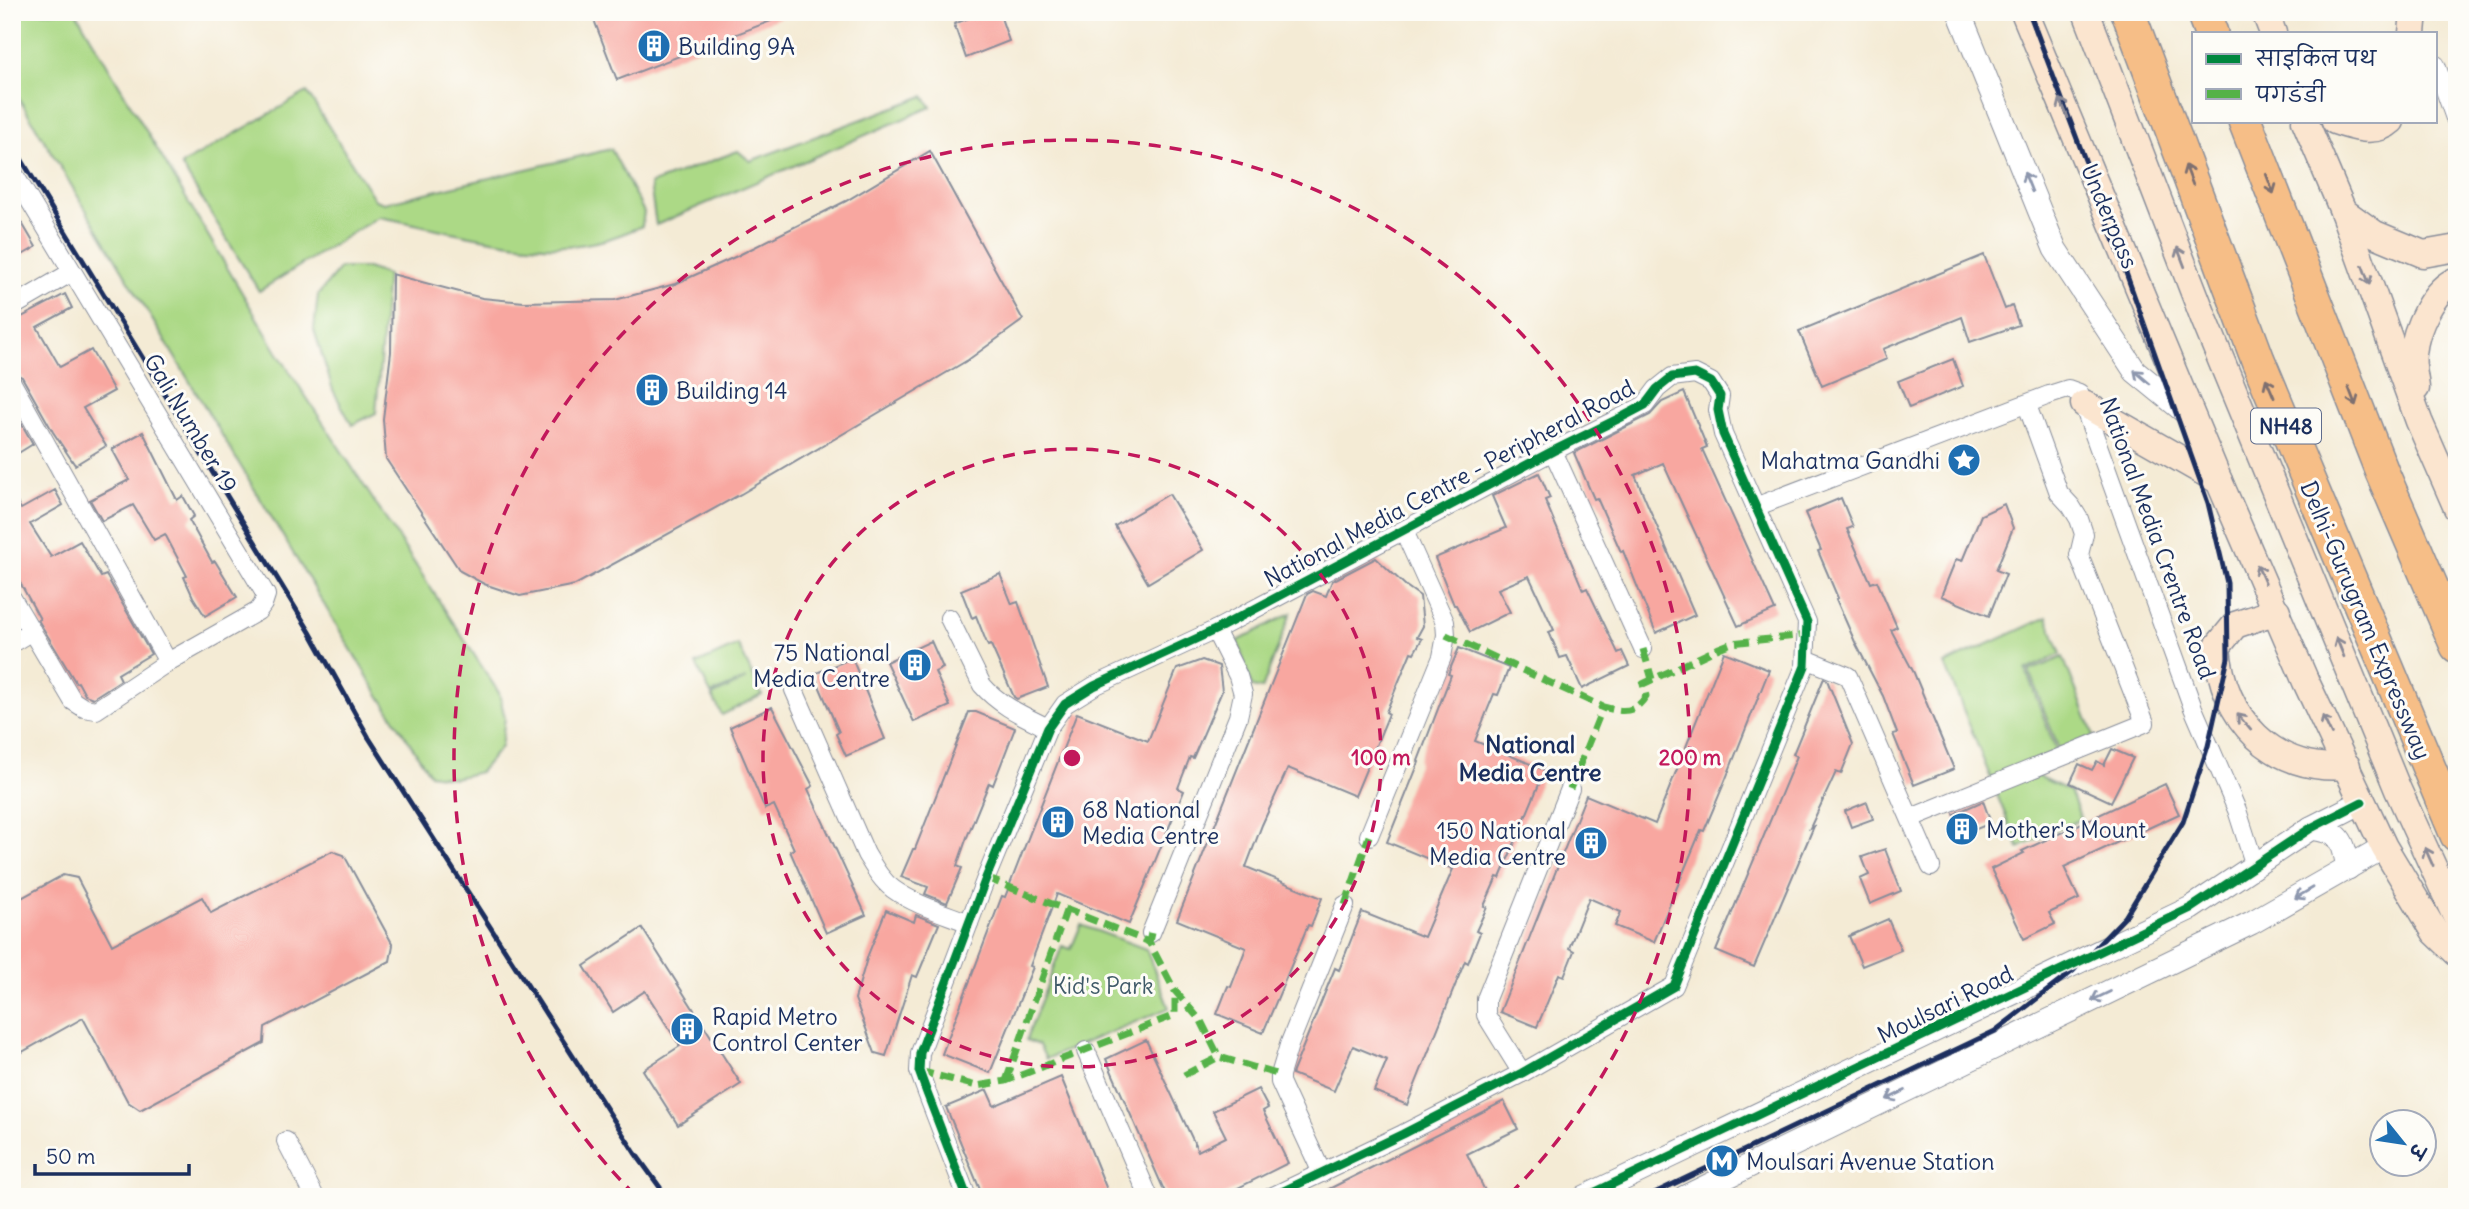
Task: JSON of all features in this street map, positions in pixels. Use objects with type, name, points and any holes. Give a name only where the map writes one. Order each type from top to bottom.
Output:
[{"type":"highway","name":"Delhi-Gurugram Expressway","points":[[2128,12],[2258,360],[2457,835]]},
{"type":"highway","points":[[2203,12],[2211,32]]},
{"type":"highway","name":"NH48","points":[[2245,122],[2382,472],[2457,646]]},
{"type":"main road","name":"Underpass","points":[[2024,12],[2291,648],[2384,847],[2435,932],[2457,953]]},
{"type":"main road","points":[[2086,12],[2205,321],[2398,790],[2457,919]]},
{"type":"main road","points":[[2265,12],[2273,32]]},
{"type":"main road","points":[[2412,32],[2415,12]]},
{"type":"main road","points":[[2305,122],[2343,211],[2419,421],[2457,508]]},
{"type":"main road","points":[[2338,122],[2366,130],[2390,122]]},
{"type":"main road","points":[[2343,211],[2375,234],[2423,254],[2457,248]]},
{"type":"main road","points":[[2419,421],[2412,355],[2423,316],[2448,283],[2457,280]]},
{"type":"main road","points":[[2084,404],[2219,481]]},
{"type":"main road","points":[[2277,611],[2235,625],[2217,647],[2219,669],[2228,699],[2241,720],[2261,740],[2287,757],[2325,768],[2347,766]]},
{"type":"street","points":[[1959,12],[2055,249],[2135,371],[2195,420]]},
{"type":"street","points":[[2415,12],[2424,32]]},
{"type":"street","points":[[2438,71],[2457,124]]},
{"type":"street","name":"Gali Number 19","points":[[12,171],[266,595],[264,604],[258,611],[168,662]]},
{"type":"street","points":[[12,307],[72,272]]},
{"type":"street","name":"National Media Centre - Peripheral Road","points":[[967,1197],[919,1071],[920,1053],[1048,728],[1065,704],[1094,686],[1215,630],[1645,405],[1657,389],[1672,377],[1695,374],[1711,382],[1720,396],[1718,410],[1723,434],[1807,622],[1806,659],[1674,986],[1522,1073],[1271,1197]]},
{"type":"street","points":[[12,383],[168,662],[96,710],[84,708],[73,701],[12,598]]},
{"type":"street","name":"National Media Crentre Road","points":[[1755,506],[2068,389],[2079,393],[2193,708],[2237,810],[2255,866]]},
{"type":"street","points":[[1911,818],[2145,723],[2079,555],[2084,534],[2079,519],[2059,493],[2027,405]]},
{"type":"street","points":[[1553,451],[1643,649]]},
{"type":"street","points":[[1369,836],[1433,680],[1447,635],[1445,622],[1404,530]]},
{"type":"street","points":[[948,618],[987,691],[1011,709],[1048,728]]},
{"type":"street","points":[[1151,933],[1238,717],[1243,694],[1238,676],[1215,630]]},
{"type":"street","points":[[12,643],[32,631]]},
{"type":"street","points":[[1806,659],[1848,676],[1931,867]]},
{"type":"street","points":[[794,690],[866,854],[878,875],[908,898],[969,923]]},
{"type":"street","points":[[1522,1073],[1486,1015],[1486,999],[1570,789]]},
{"type":"street","name":"Moulsari Road","points":[[1585,1197],[2191,908],[2311,828],[2362,802]]},
{"type":"street","points":[[2311,828],[2330,831],[2338,838],[2345,850],[2348,868]]},
{"type":"street","points":[[1685,1197],[2251,923],[2384,847]]},
{"type":"street","points":[[1322,1173],[1280,1082],[1280,1075],[1289,1045],[1345,905]]},
{"type":"street","points":[[1086,1051],[1149,1197]]},
{"type":"street","points":[[286,1141],[315,1197]]},
{"type":"green space","points":[[12,12],[76,12],[277,352],[499,693],[505,718],[501,747],[480,772],[454,778],[430,774],[375,689],[12,87]]},
{"type":"green space","points":[[307,92],[375,200],[384,203],[611,149],[644,212],[642,226],[591,243],[540,246],[485,239],[378,217],[259,291],[181,165]]},
{"type":"green space","points":[[924,96],[931,107],[656,225],[650,184],[738,151],[750,161]]},
{"type":"green space","points":[[340,268],[367,268],[387,275],[376,413],[352,425],[333,390],[314,330],[318,295]]},
{"type":"green space","points":[[1291,613],[1262,689],[1252,687],[1238,641]]},
{"type":"green space","points":[[2047,617],[2061,654],[2026,670],[2057,753],[1991,779],[1945,664]]},
{"type":"green space","points":[[738,645],[762,695],[722,715],[712,696],[746,679],[711,694],[696,664]]},
{"type":"green space","points":[[2063,657],[2094,736],[2059,750],[2029,671]]},
{"type":"green space","points":[[2035,775],[2070,791],[2081,819],[2019,848],[1995,790]]},
{"type":"green space","name":"Kid's Park","points":[[1081,925],[1146,949],[1169,1008],[1046,1059],[1039,1045],[1026,1040],[1062,946],[1071,949]]},
{"type":"building","name":"Building 9A","points":[[591,12],[789,12],[789,14],[617,80]]},
{"type":"building","points":[[984,12],[999,12],[1009,41],[966,58],[954,24]]},
{"type":"building","name":"Building 14","points":[[930,151],[1023,320],[968,360],[741,494],[575,585],[520,596],[484,584],[460,571],[386,459],[383,419],[391,352],[392,274],[482,298],[524,302],[615,300],[675,284],[737,256],[846,201]]},
{"type":"building","points":[[12,206],[36,247],[12,261]]},
{"type":"building","points":[[1984,255],[2005,309],[2012,306],[2019,325],[1970,342],[1962,317],[1883,349],[1887,359],[1822,386],[1799,331]]},
{"type":"building","points":[[65,294],[72,308],[37,327],[60,367],[91,350],[114,391],[83,408],[106,446],[75,465],[22,377],[12,372],[12,322]]},
{"type":"building","points":[[1953,359],[1963,386],[1909,408],[1898,381]]},
{"type":"building","points":[[1684,392],[1707,447],[1702,449],[1775,610],[1738,626],[1663,463],[1635,475],[1695,615],[1656,633],[1623,551],[1621,552],[1597,498],[1594,499],[1574,453],[1650,415],[1662,402]]},
{"type":"building","points":[[12,407],[33,444],[12,457]]},
{"type":"building","points":[[143,432],[177,500],[183,496],[194,516],[189,520],[212,562],[215,561],[237,597],[205,616],[193,597],[184,577],[187,576],[165,534],[154,540],[133,505],[102,521],[90,500],[129,480],[112,449]]},
{"type":"building","points":[[1539,473],[1550,498],[1545,500],[1583,590],[1587,588],[1618,653],[1622,651],[1629,666],[1582,689],[1567,656],[1560,658],[1549,632],[1554,630],[1529,576],[1498,589],[1510,612],[1470,632],[1454,605],[1435,558],[1506,528],[1492,496]]},
{"type":"building","points":[[55,490],[63,505],[30,524],[51,557],[80,541],[101,577],[106,575],[151,654],[118,674],[121,680],[93,698],[85,695],[78,682],[76,683],[38,620],[40,619],[12,568],[12,494],[21,509]]},
{"type":"building","points":[[1169,494],[1203,550],[1148,583],[1115,526]]},
{"type":"building","points":[[1841,498],[1853,527],[1847,529],[1871,583],[1877,581],[1897,627],[1891,630],[1914,673],[1954,769],[1914,785],[1893,734],[1897,733],[1883,696],[1836,599],[1838,598],[1818,551],[1821,550],[1805,513]]},
{"type":"building","points":[[2004,504],[2013,528],[1996,570],[2006,574],[1989,616],[1941,596],[1956,559],[1962,561],[1981,515]]},
{"type":"building","points":[[1376,558],[1420,596],[1423,626],[1417,637],[1422,639],[1414,653],[1411,652],[1355,796],[1288,768],[1262,825],[1246,867],[1322,898],[1263,1033],[1217,1014],[1246,948],[1177,920],[1307,594],[1313,591],[1326,596],[1332,581]]},
{"type":"building","points":[[1000,574],[1012,604],[1018,602],[1048,687],[1017,699],[991,645],[988,646],[976,616],[972,618],[961,590]]},
{"type":"building","points":[[931,641],[943,668],[935,672],[950,706],[914,722],[886,662]]},
{"type":"building","points":[[1459,648],[1509,668],[1498,695],[1494,694],[1475,741],[1545,770],[1500,878],[1497,877],[1484,906],[1487,907],[1476,931],[1480,933],[1468,963],[1465,961],[1407,1105],[1374,1091],[1387,1060],[1353,1046],[1334,1091],[1292,1074],[1335,968],[1339,970],[1362,912],[1424,937],[1453,869],[1387,842],[1419,762]]},
{"type":"building","points":[[1724,652],[1769,670],[1704,831],[1701,830],[1654,942],[1615,926],[1621,912],[1589,898],[1569,948],[1574,951],[1564,976],[1559,974],[1537,1027],[1500,1012],[1586,795],[1655,824]]},
{"type":"building","points":[[852,658],[885,739],[846,756],[836,734],[839,732],[814,674]]},
{"type":"building","points":[[1202,660],[1219,666],[1222,691],[1193,758],[1190,757],[1178,788],[1184,791],[1129,924],[1057,894],[1030,966],[1033,967],[990,1073],[942,1054],[1002,896],[1005,897],[1077,713],[1148,741],[1177,669]]},
{"type":"building","points":[[1824,678],[1853,744],[1841,774],[1836,772],[1810,828],[1814,826],[1754,967],[1716,951],[1797,756],[1793,754]]},
{"type":"building","points":[[772,707],[813,786],[808,789],[866,915],[826,933],[790,851],[794,849],[774,805],[765,809],[730,727]]},
{"type":"building","points":[[969,712],[976,712],[1015,728],[993,785],[989,783],[967,837],[957,866],[962,868],[947,903],[925,894],[928,887],[901,877],[915,849]]},
{"type":"building","points":[[2112,749],[2133,758],[2111,802],[2070,783],[2079,764],[2092,770],[2097,761],[2104,765]]},
{"type":"building","points":[[2165,784],[2179,814],[2064,867],[2079,899],[2049,913],[2055,924],[2024,939],[1991,869],[2024,853],[2022,851]]},
{"type":"building","points":[[1983,801],[1991,823],[1962,835],[1954,814]]},
{"type":"building","points":[[1867,802],[1873,819],[1851,827],[1845,811]]},
{"type":"building","points":[[1885,849],[1901,891],[1870,904],[1860,879],[1869,875],[1862,857]]},
{"type":"building","points":[[332,851],[344,855],[393,945],[390,961],[265,1027],[264,1043],[140,1110],[128,1102],[83,1018],[22,1052],[12,1047],[12,903],[63,875],[77,878],[112,945],[202,897],[211,913]]},
{"type":"building","points":[[886,910],[914,922],[916,915],[939,924],[917,977],[912,975],[886,1056],[875,1053],[855,999],[868,955]]},
{"type":"building","points":[[1888,919],[1901,950],[1862,966],[1849,936]]},
{"type":"building","name":"Rapid Metro Control Center","points":[[642,928],[741,1084],[678,1125],[643,1070],[680,1046],[645,991],[613,1012],[584,966]]},
{"type":"building","points":[[1146,1040],[1198,1151],[1226,1137],[1213,1111],[1258,1089],[1268,1108],[1263,1111],[1288,1163],[1220,1197],[1167,1197],[1106,1059]]},
{"type":"building","points":[[1061,1077],[1110,1197],[983,1197],[946,1107],[987,1090],[994,1106]]},
{"type":"building","points":[[1504,1101],[1518,1129],[1467,1154],[1488,1197],[1313,1197]]},
{"type":"railway","points":[[1646,1197],[1995,1031],[2073,971],[2125,917],[2183,822],[2208,746],[2228,658],[2227,583],[2208,503],[2099,197],[2029,12]]},
{"type":"railway","points":[[12,144],[310,632],[369,738],[635,1153],[667,1197]]},
{"type":"marked path","points":[[1446,635],[1603,707],[1622,710],[1633,709],[1642,702],[1646,696],[1643,684],[1719,648],[1732,643],[1807,635]]},
{"type":"marked path","points":[[1643,649],[1652,679]]},
{"type":"marked path","points":[[1570,789],[1603,707]]},
{"type":"marked path","points":[[1345,905],[1369,836]]},
{"type":"marked path","points":[[986,878],[1149,942]]},
{"type":"marked path","points":[[1006,1081],[1066,911]]},
{"type":"marked path","points":[[1151,933],[1149,942],[1175,991],[1201,1021],[1219,1057],[1280,1075]]},
{"type":"marked path","points":[[919,1071],[977,1086],[1006,1081],[1175,1015],[1175,991]]},
{"type":"marked path","points":[[1184,1075],[1219,1057]]},
{"type":"cycle path","points":[[967,1197],[919,1071],[920,1053],[986,878],[1048,728],[1065,704],[1094,686],[1215,630],[1645,405],[1657,389],[1672,377],[1695,374],[1711,382],[1720,396],[1718,410],[1723,434],[1807,622],[1805,666],[1674,986],[1522,1073],[1271,1197]]},
{"type":"cycle path","points":[[1585,1197],[2191,908],[2311,828],[2362,802]]},
{"type":"place","name":"Building 9A","points":[[654,46]]},
{"type":"place","name":"Building 14","points":[[652,390]]},
{"type":"place","name":"Mahatma Gandhi","points":[[1964,460]]},
{"type":"place","name":"75 National Media Centre","points":[[915,665]]},
{"type":"place","name":"68 National Media Centre","points":[[1058,822]]},
{"type":"place","name":"Mother's Mount","points":[[1962,829]]},
{"type":"place","name":"150 National Media Centre","points":[[1591,843]]},
{"type":"place","name":"Rapid Metro Control Center","points":[[687,1029]]},
{"type":"place","name":"Moulsari Avenue Station","points":[[1722,1161]]},
{"type":"district","name":"National Media Centre","points":[[1530,758]]}]
